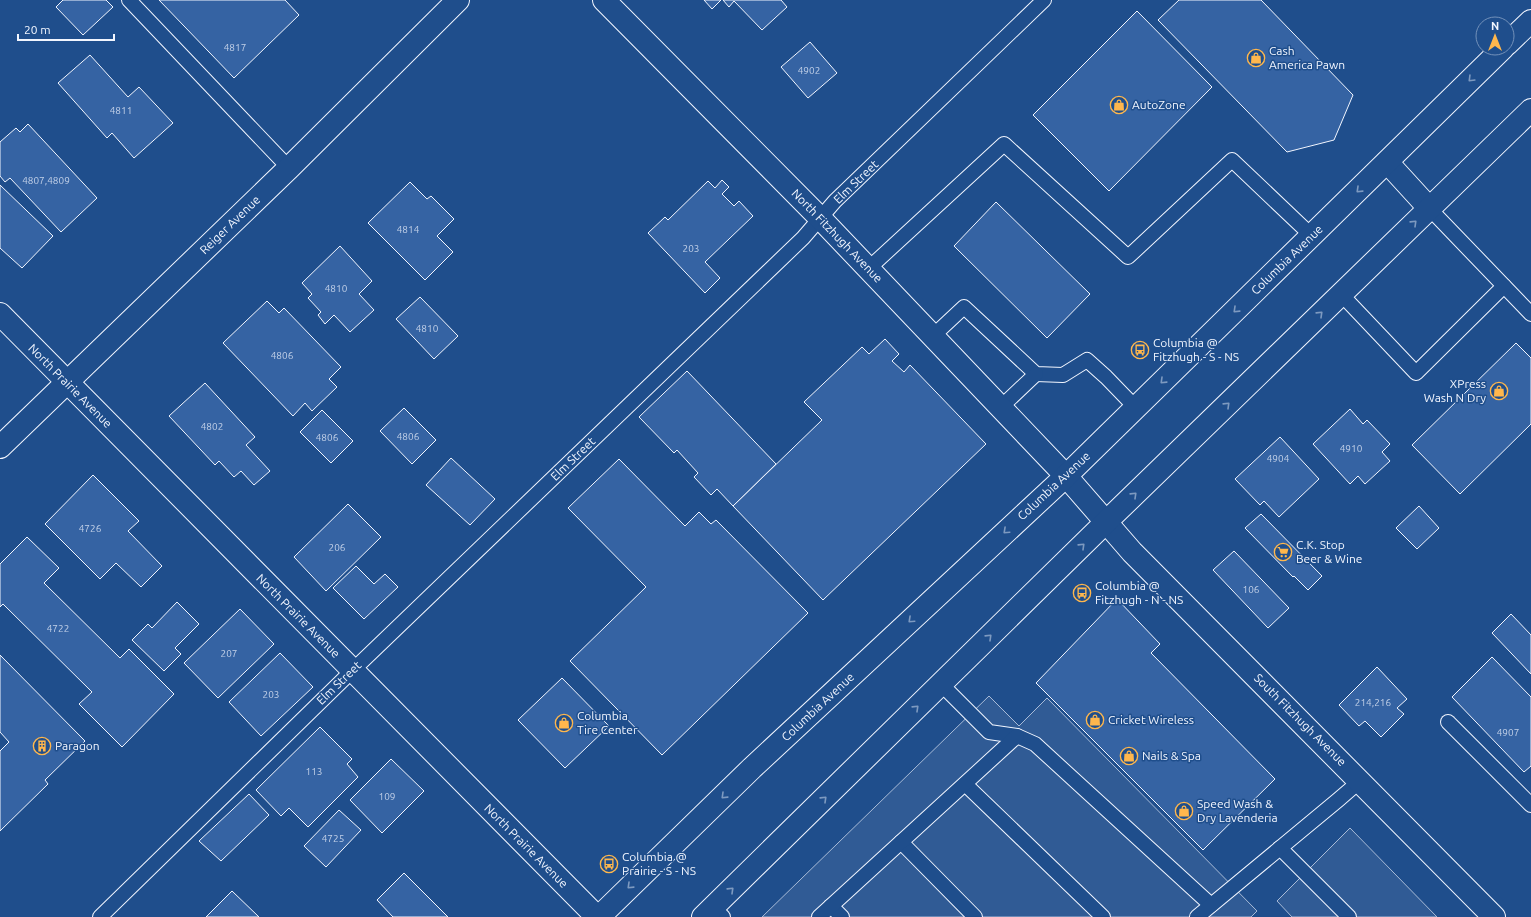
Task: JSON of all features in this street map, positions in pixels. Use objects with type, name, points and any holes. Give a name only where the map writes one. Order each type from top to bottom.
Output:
[{"type":"street","name":"Reiger Avenue","points":[[0,447],[289,168],[458,0]]},
{"type":"street","name":"North Fitzhugh Avenue","points":[[604,0],[821,218],[1066,476]]},
{"type":"street","points":[[1515,36],[1531,21]]},
{"type":"street","name":"Columbia Avenue","points":[[598,917],[752,768],[1066,476],[1495,56]]},
{"type":"street","points":[[713,914],[941,684],[1531,110]]},
{"type":"street","points":[[1387,162],[1429,208]]},
{"type":"street","name":"North Prairie Avenue","points":[[0,314],[352,671],[598,917]]},
{"type":"street","name":"South Fitzhugh Avenue","points":[[1066,476],[1132,552],[1494,917]]},
{"type":"lane","points":[[129,0],[289,168]]},
{"type":"lane","name":"Elm Street","points":[[100,917],[352,671],[803,238],[836,201],[1044,0]]},
{"type":"lane","points":[[868,269],[1004,144],[1128,258],[1232,160],[1312,236]]},
{"type":"lane","points":[[1429,208],[1531,314]]},
{"type":"lane","points":[[1341,294],[1416,373],[1504,286]]},
{"type":"lane","points":[[933,336],[964,307],[1036,374],[1063,375],[1087,360],[1136,408]]},
{"type":"lane","points":[[1000,408],[1036,374]]},
{"type":"lane","points":[[941,684],[989,732],[1017,736],[1035,744],[1211,905]]},
{"type":"lane","points":[[1448,722],[1531,805]]},
{"type":"lane","points":[[819,917],[1017,736]]},
{"type":"lane","points":[[1197,917],[1360,781]]},
{"type":"lane","points":[[965,784],[1103,917]]},
{"type":"lane","points":[[901,842],[975,917]]},
{"type":"lane","points":[[1280,848],[1349,917]]},
{"type":"lane","points":[[831,906],[842,917]]},
{"type":"shaded area","points":[[989,696],[1019,726],[1047,698],[1257,911],[1251,917],[762,917]]},
{"type":"shaded area","points":[[1350,828],[1437,917],[1292,917],[1277,901]]},
{"type":"building","points":[[63,0],[106,0],[113,7],[83,35],[56,7]]},
{"type":"building","points":[[159,0],[285,0],[299,15],[234,78]]},
{"type":"building","points":[[704,0],[721,0],[712,9]]},
{"type":"building","points":[[723,0],[781,0],[787,7],[762,30],[734,1],[729,7]]},
{"type":"building","name":"Cash America Pawn","points":[[1179,0],[1261,0],[1353,95],[1334,140],[1287,152],[1158,20]]},
{"type":"building","name":"AutoZone","points":[[1137,11],[1212,87],[1109,191],[1033,115]]},
{"type":"building","points":[[810,42],[837,73],[808,98],[781,67]]},
{"type":"building","points":[[90,55],[128,97],[139,87],[173,123],[134,158],[112,133],[107,138],[58,83]]},
{"type":"building","points":[[28,124],[97,198],[61,232],[10,178],[5,182],[0,176],[0,142],[16,128],[20,132]]},
{"type":"building","points":[[722,180],[729,187],[722,194],[734,206],[739,201],[753,216],[705,262],[720,278],[705,293],[648,233],[665,217],[668,220],[708,181],[715,188]]},
{"type":"building","points":[[410,182],[427,199],[431,196],[454,219],[437,236],[453,252],[425,280],[368,223]]},
{"type":"building","points":[[0,185],[53,236],[22,268],[0,248]]},
{"type":"building","points":[[996,202],[1090,294],[1047,338],[954,246]]},
{"type":"building","points":[[340,246],[372,281],[359,294],[374,310],[350,332],[334,315],[325,324],[318,315],[321,312],[308,298],[312,294],[302,283]]},
{"type":"building","points":[[420,297],[458,336],[434,359],[396,319]]},
{"type":"building","points":[[267,301],[279,313],[284,308],[341,367],[329,379],[337,387],[312,411],[305,403],[293,416],[223,343]]},
{"type":"building","points":[[885,339],[899,354],[892,361],[904,372],[910,365],[986,444],[823,600],[733,506],[822,420],[804,402],[862,347],[869,354]]},
{"type":"building","name":"XPress Wash N Dry","points":[[1516,343],[1531,358],[1531,424],[1460,494],[1412,445]]},
{"type":"building","points":[[687,371],[776,464],[733,506],[717,489],[711,495],[694,477],[698,473],[677,450],[674,453],[639,417]]},
{"type":"building","points":[[205,383],[255,437],[246,445],[270,471],[254,485],[241,471],[234,477],[219,461],[215,465],[169,416]]},
{"type":"building","points":[[404,408],[436,440],[412,464],[380,431]]},
{"type":"building","points":[[1350,409],[1363,424],[1367,420],[1390,444],[1382,452],[1390,461],[1365,484],[1358,476],[1350,484],[1313,444]]},
{"type":"building","points":[[322,410],[353,441],[331,463],[300,432]]},
{"type":"building","points":[[1280,437],[1319,479],[1279,517],[1264,501],[1260,505],[1235,479]]},
{"type":"building","points":[[451,458],[495,499],[470,525],[426,485]]},
{"type":"building","points":[[619,459],[685,526],[699,512],[711,524],[716,520],[808,613],[662,755],[570,661],[646,587],[568,508]]},
{"type":"building","points":[[93,475],[139,521],[128,531],[162,566],[141,587],[116,563],[100,579],[45,524]]},
{"type":"building","points":[[348,504],[381,537],[326,591],[294,557]]},
{"type":"building","points":[[1419,506],[1439,528],[1417,549],[1396,528]]},
{"type":"building","name":"C.K. Stop Beer & Wine","points":[[1261,514],[1322,576],[1308,590],[1294,576],[1293,577],[1245,528]]},
{"type":"building","points":[[27,537],[59,568],[44,583],[120,658],[129,649],[174,694],[122,747],[79,704],[92,692],[3,604],[0,607],[0,564]]},
{"type":"building","points":[[1234,551],[1289,608],[1268,628],[1213,570]]},
{"type":"building","points":[[356,566],[374,584],[385,574],[398,587],[364,619],[333,588]]},
{"type":"building","points":[[1117,599],[1160,644],[1151,653],[1275,779],[1203,850],[1036,683]]},
{"type":"building","points":[[177,602],[199,624],[175,648],[181,654],[164,671],[132,640],[148,624],[152,628]]},
{"type":"building","points":[[240,609],[274,644],[218,698],[184,663]]},
{"type":"building","points":[[1511,614],[1531,635],[1531,674],[1492,633]]},
{"type":"building","points":[[280,653],[313,687],[261,736],[229,702]]},
{"type":"building","name":"Paragon","points":[[0,655],[85,741],[45,780],[48,784],[0,831],[0,751],[9,742],[0,732]]},
{"type":"building","points":[[1492,657],[1531,697],[1531,766],[1524,772],[1452,697]]},
{"type":"building","points":[[1377,667],[1407,699],[1397,708],[1404,714],[1381,737],[1365,721],[1359,726],[1339,705]]},
{"type":"building","name":"Columbia Tire Center","points":[[562,678],[609,726],[565,768],[518,720]]},
{"type":"building","points":[[320,727],[352,759],[347,764],[358,777],[308,827],[289,808],[281,816],[256,790]]},
{"type":"building","points":[[391,759],[424,791],[382,833],[350,800]]},
{"type":"building","points":[[249,794],[269,815],[221,861],[199,841]]},
{"type":"building","points":[[339,810],[361,830],[326,867],[304,846]]},
{"type":"building","points":[[404,873],[448,917],[393,917],[377,900]]},
{"type":"building","points":[[232,891],[259,917],[206,917]]},
{"type":"place","name":"Cash America Pawn","points":[[1256,58]]},
{"type":"place","name":"AutoZone","points":[[1119,105]]},
{"type":"place","name":"Columbia @ Fitzhugh - S - NS","points":[[1140,350]]},
{"type":"place","name":"XPress Wash N Dry","points":[[1499,391]]},
{"type":"place","name":"C.K. Stop Beer & Wine","points":[[1283,552]]},
{"type":"place","name":"Columbia @ Fitzhugh - N - NS","points":[[1082,593]]},
{"type":"place","name":"Cricket Wireless","points":[[1095,720]]},
{"type":"place","name":"Columbia Tire Center","points":[[564,723]]},
{"type":"place","name":"Paragon","points":[[42,746]]},
{"type":"place","name":"Nails & Spa","points":[[1129,756]]},
{"type":"place","name":"Speed Wash & Dry Lavenderia","points":[[1184,811]]},
{"type":"place","name":"Columbia @ Prairie - S - NS","points":[[609,864]]}]
